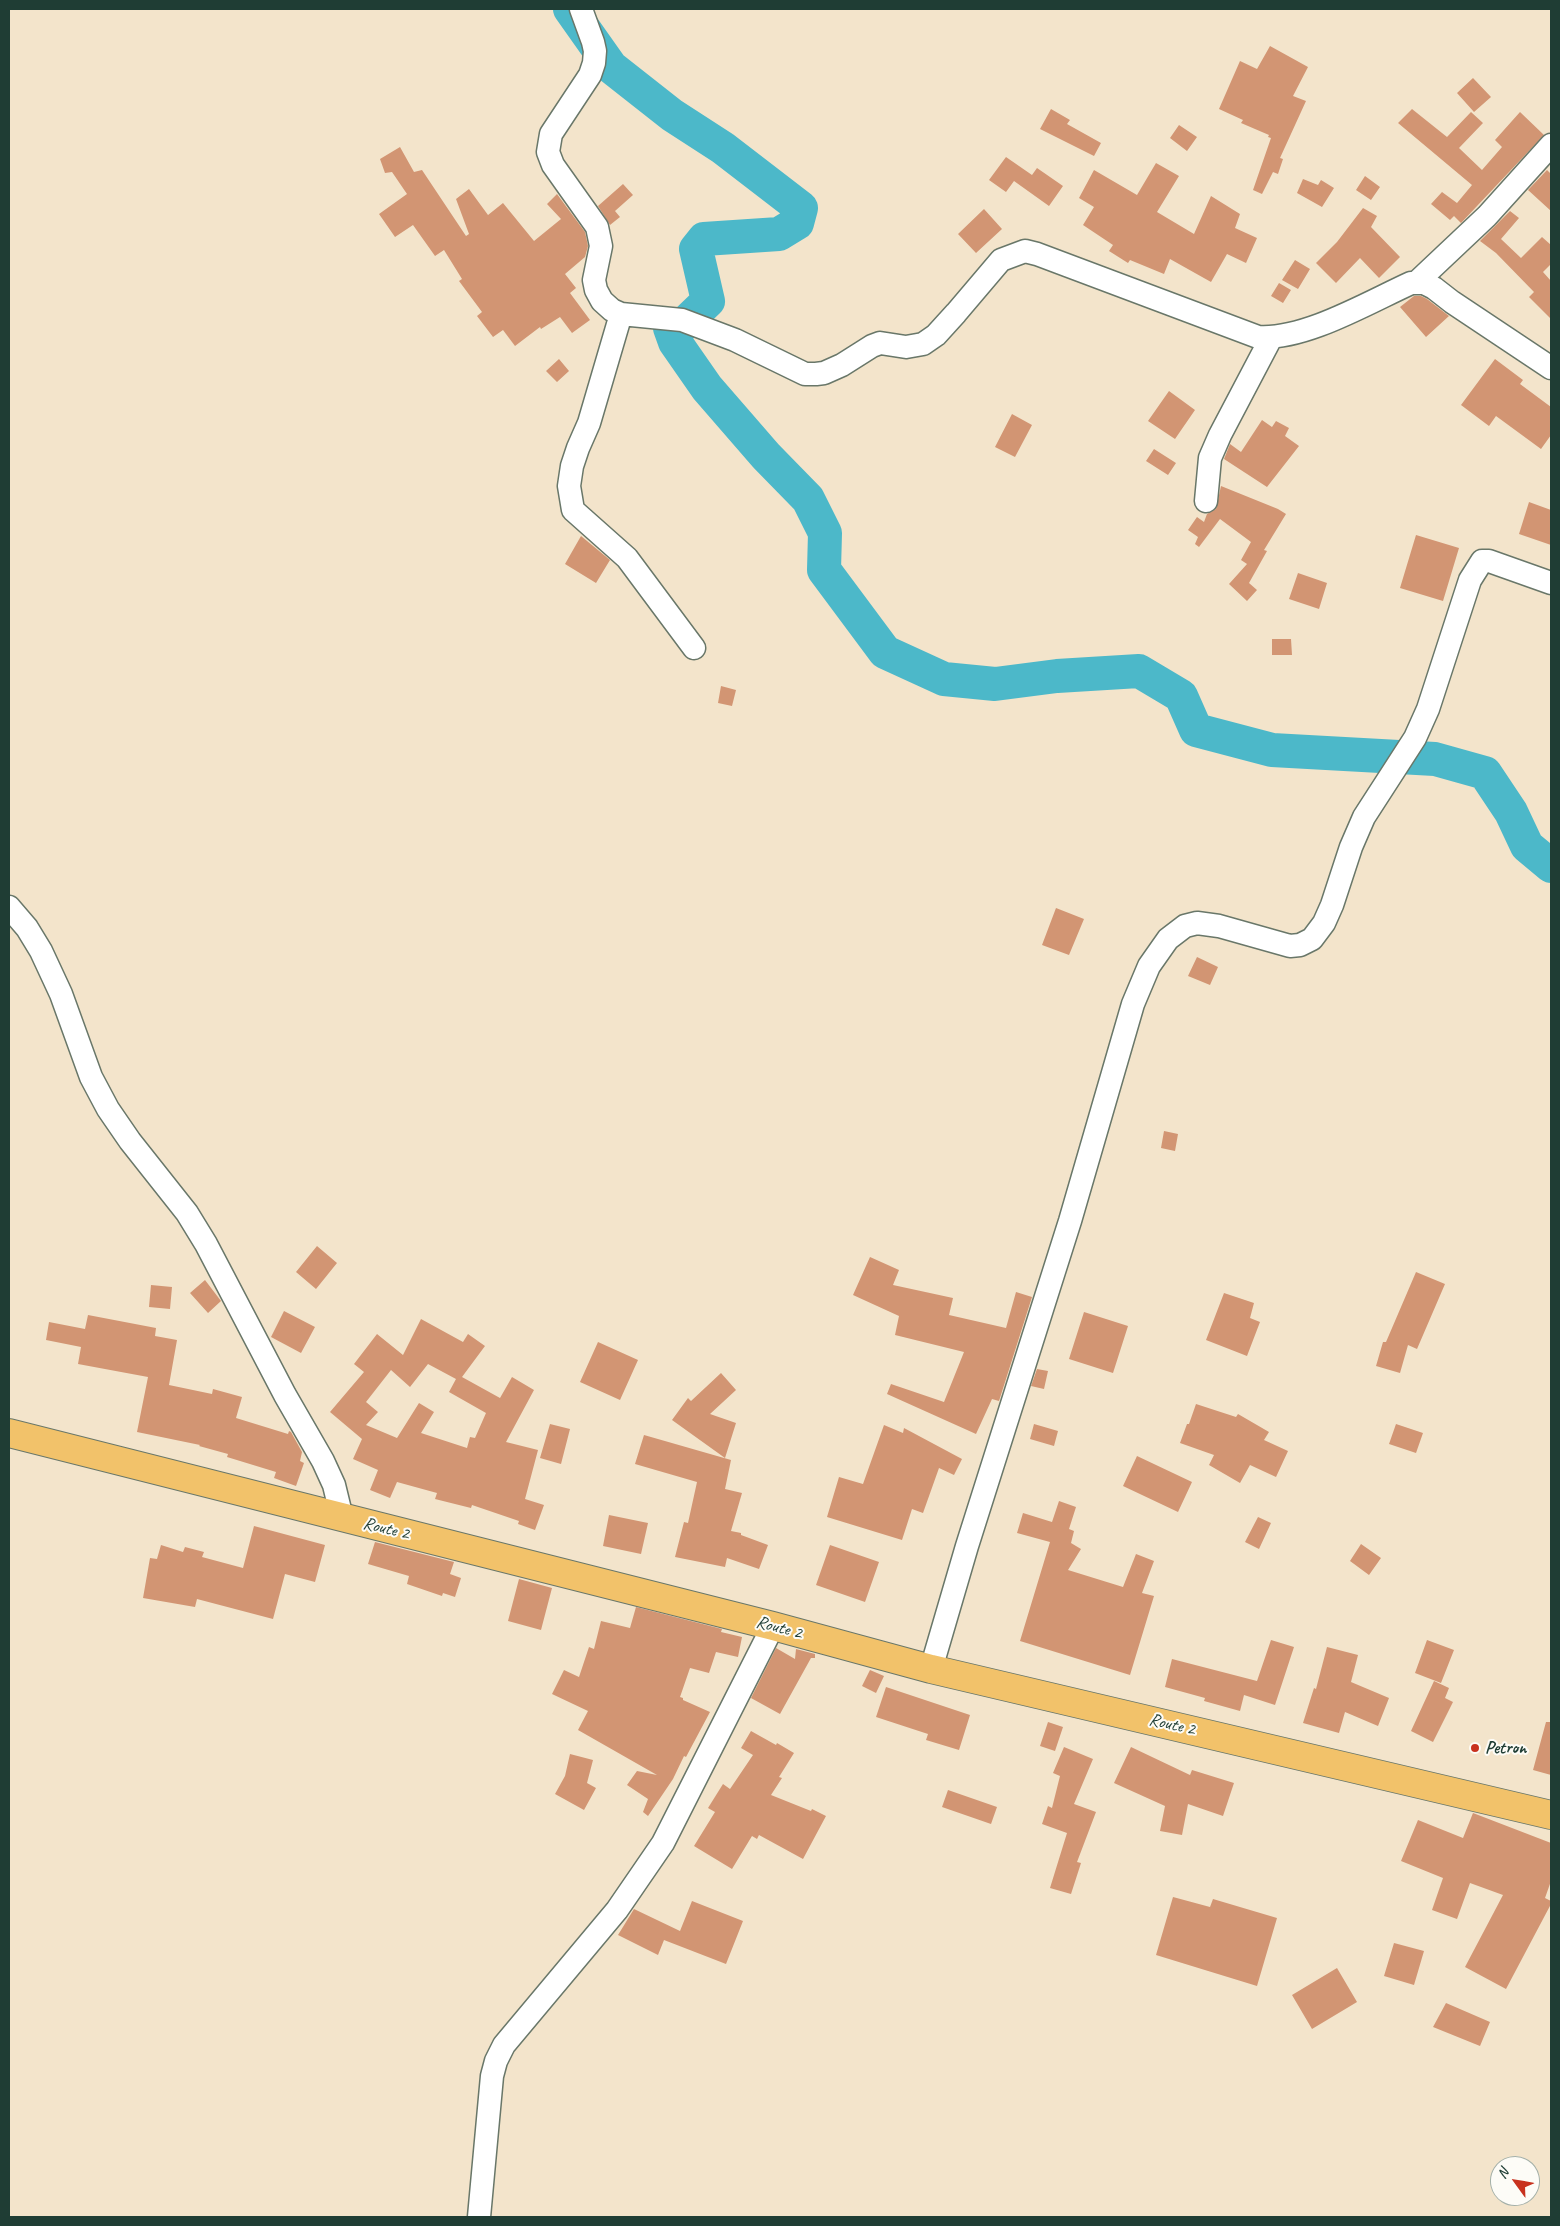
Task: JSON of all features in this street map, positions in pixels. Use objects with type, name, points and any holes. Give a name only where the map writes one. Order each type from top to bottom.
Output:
[{"type":"highway","name":"Route 2","points":[[9,1433],[773,1626],[931,1669],[1551,1815]]},
{"type":"street","points":[[581,9],[593,42],[595,52],[594,63],[590,74],[551,134],[548,152],[554,165],[598,226],[601,246],[594,280],[596,290],[602,300],[612,310],[621,314],[682,320],[735,340],[806,374],[824,373],[880,343],[906,346],[923,344],[936,335],[1000,260],[1025,251],[1258,337],[1271,338],[1291,335],[1324,323],[1410,282],[1417,282],[1434,288],[1551,368]]},
{"type":"street","points":[[1417,282],[1487,216],[1551,145]]},
{"type":"street","points":[[621,314],[589,423],[572,466],[569,486],[573,510],[627,558],[694,648]]},
{"type":"street","points":[[1206,501],[1210,458],[1220,435],[1271,338]]},
{"type":"street","points":[[931,1669],[1070,1221],[1133,1004],[1150,966],[1168,939],[1185,926],[1197,923],[1219,926],[1290,946],[1300,945],[1312,939],[1324,924],[1351,847],[1364,817],[1415,738],[1428,709],[1470,580],[1482,561],[1489,561],[1551,583]]},
{"type":"street","points":[[9,907],[27,928],[41,951],[62,994],[91,1078],[108,1109],[130,1141],[187,1213],[206,1244],[285,1395],[324,1461],[334,1485],[342,1518]]},
{"type":"street","points":[[478,2217],[492,2076],[496,2061],[504,2045],[618,1910],[663,1843],[773,1626]]},
{"type":"building","points":[[1270,46],[1308,67],[1293,96],[1306,101],[1280,158],[1283,159],[1278,174],[1273,172],[1262,194],[1253,190],[1271,138],[1268,137],[1269,135],[1241,123],[1243,120],[1219,109],[1240,61],[1257,69]]},
{"type":"building","points":[[1473,78],[1491,97],[1474,112],[1457,93]]},
{"type":"building","points":[[1051,109],[1070,120],[1067,124],[1101,143],[1094,156],[1040,129]]},
{"type":"building","points":[[1412,109],[1447,137],[1471,112],[1483,123],[1459,148],[1482,170],[1502,147],[1495,140],[1520,112],[1544,135],[1461,223],[1454,216],[1450,220],[1431,204],[1442,192],[1457,203],[1472,185],[1398,123]]},
{"type":"building","points":[[1179,125],[1197,137],[1187,151],[1170,138]]},
{"type":"building","points":[[400,147],[414,172],[422,170],[466,236],[469,234],[456,199],[469,189],[488,215],[503,203],[534,241],[561,219],[547,204],[557,194],[585,232],[588,246],[585,257],[565,274],[576,288],[570,293],[590,320],[572,333],[560,317],[541,329],[540,327],[515,346],[503,330],[493,337],[477,316],[482,312],[459,281],[462,279],[444,250],[435,256],[413,225],[395,237],[379,214],[407,194],[392,172],[385,173],[380,159]]},
{"type":"building","points":[[1006,157],[1032,175],[1037,168],[1063,186],[1049,206],[1014,181],[1006,192],[989,180]]},
{"type":"building","points":[[1156,163],[1179,176],[1157,212],[1194,234],[1211,196],[1240,214],[1235,228],[1257,238],[1246,263],[1227,254],[1211,282],[1170,259],[1164,274],[1130,260],[1128,263],[1109,251],[1113,245],[1083,225],[1094,207],[1079,198],[1094,170],[1137,195]]},
{"type":"building","points":[[1547,170],[1551,174],[1551,211],[1528,190]]},
{"type":"building","points":[[1365,176],[1380,187],[1371,200],[1356,190]]},
{"type":"building","points":[[1303,179],[1318,185],[1321,180],[1334,188],[1322,207],[1297,193]]},
{"type":"building","points":[[623,184],[633,195],[615,211],[620,217],[610,225],[598,206]]},
{"type":"building","points":[[1363,208],[1377,216],[1371,227],[1400,257],[1379,278],[1360,258],[1336,283],[1316,263],[1337,242]]},
{"type":"building","points":[[984,209],[1002,229],[976,253],[958,234]]},
{"type":"building","points":[[1510,211],[1519,218],[1501,239],[1521,258],[1542,237],[1551,245],[1551,264],[1543,272],[1551,281],[1551,319],[1529,297],[1534,292],[1496,253],[1480,241]]},
{"type":"building","points":[[1295,260],[1310,269],[1298,289],[1282,280]]},
{"type":"building","points":[[1279,283],[1291,290],[1283,303],[1271,296]]},
{"type":"building","points":[[1414,296],[1421,296],[1427,299],[1449,316],[1426,337],[1400,307]]},
{"type":"building","points":[[559,359],[569,371],[557,382],[546,371]]},
{"type":"building","points":[[1495,359],[1523,380],[1520,384],[1551,407],[1551,435],[1541,449],[1496,416],[1489,426],[1461,405]]},
{"type":"building","points":[[1169,391],[1195,410],[1175,439],[1148,421]]},
{"type":"building","points":[[1012,414],[1032,425],[1015,457],[995,447]]},
{"type":"building","points":[[1262,420],[1272,427],[1276,421],[1289,428],[1285,436],[1299,446],[1267,487],[1224,459],[1230,444],[1241,452]]},
{"type":"building","points":[[1154,449],[1176,463],[1168,475],[1146,461]]},
{"type":"building","points":[[1221,486],[1286,514],[1264,550],[1267,551],[1249,583],[1257,590],[1247,601],[1229,584],[1247,564],[1241,560],[1251,542],[1220,519],[1199,547],[1195,544],[1198,537],[1188,530],[1197,517],[1204,522],[1207,514],[1216,509]]},
{"type":"building","points":[[1529,502],[1551,510],[1551,545],[1519,534]]},
{"type":"building","points":[[1416,535],[1459,548],[1443,601],[1400,588]]},
{"type":"building","points":[[581,536],[610,560],[596,583],[565,564]]},
{"type":"building","points":[[1298,573],[1327,583],[1319,609],[1289,599]]},
{"type":"building","points":[[1272,639],[1291,639],[1292,655],[1272,655]]},
{"type":"building","points":[[721,686],[736,690],[732,706],[718,703]]},
{"type":"building","points":[[1056,908],[1084,919],[1069,955],[1042,945]]},
{"type":"building","points":[[1197,957],[1218,967],[1210,985],[1188,976]]},
{"type":"building","points":[[1164,1131],[1178,1134],[1175,1151],[1161,1148]]},
{"type":"building","points":[[317,1246],[337,1263],[316,1289],[296,1272]]},
{"type":"building","points":[[870,1257],[899,1270],[893,1285],[953,1298],[949,1315],[1006,1328],[1016,1292],[1032,1297],[999,1401],[992,1399],[976,1434],[887,1394],[891,1384],[944,1402],[964,1352],[895,1335],[899,1316],[853,1295]]},
{"type":"building","points":[[1416,1272],[1445,1284],[1417,1349],[1408,1345],[1400,1373],[1376,1366],[1383,1342],[1386,1342]]},
{"type":"building","points":[[205,1280],[221,1301],[208,1313],[190,1293]]},
{"type":"building","points":[[151,1285],[172,1287],[170,1309],[149,1307]]},
{"type":"building","points":[[1224,1293],[1254,1303],[1250,1318],[1260,1322],[1247,1356],[1206,1340]]},
{"type":"building","points":[[284,1311],[315,1327],[301,1353],[271,1337]]},
{"type":"building","points":[[1084,1312],[1128,1326],[1113,1373],[1069,1359]]},
{"type":"building","points":[[88,1315],[156,1328],[155,1336],[177,1340],[169,1385],[212,1394],[213,1389],[242,1397],[236,1418],[288,1434],[289,1431],[291,1432],[302,1452],[300,1461],[304,1463],[296,1486],[274,1478],[276,1472],[227,1457],[228,1454],[200,1445],[137,1432],[148,1377],[78,1364],[81,1347],[46,1340],[49,1322],[85,1329]]},
{"type":"building","points":[[421,1319],[463,1342],[468,1334],[485,1346],[462,1377],[500,1398],[512,1377],[534,1390],[506,1442],[538,1450],[525,1499],[544,1505],[535,1530],[518,1524],[519,1521],[472,1505],[471,1508],[435,1499],[437,1493],[397,1482],[390,1498],[370,1490],[378,1470],[353,1459],[362,1439],[330,1412],[364,1372],[354,1364],[377,1334],[403,1355]],"holes":[[[428,1364],[456,1379],[449,1392],[486,1413],[475,1438],[470,1437],[467,1448],[421,1433],[434,1412],[419,1403],[397,1438],[366,1425],[378,1412],[366,1402],[391,1370],[410,1387]]]},
{"type":"building","points":[[598,1342],[638,1360],[620,1400],[580,1382]]},
{"type":"building","points":[[1037,1369],[1048,1371],[1044,1389],[1031,1386]]},
{"type":"building","points":[[721,1373],[736,1390],[710,1414],[736,1423],[725,1458],[672,1420],[688,1398],[691,1401]]},
{"type":"building","points":[[1196,1404],[1236,1417],[1238,1414],[1269,1432],[1264,1440],[1288,1451],[1276,1477],[1250,1465],[1240,1483],[1209,1465],[1214,1455],[1180,1443]]},
{"type":"building","points":[[550,1424],[570,1429],[561,1464],[540,1458]]},
{"type":"building","points":[[1034,1424],[1058,1431],[1054,1446],[1030,1439]]},
{"type":"building","points":[[1396,1424],[1423,1433],[1416,1453],[1389,1444]]},
{"type":"building","points":[[884,1425],[903,1433],[904,1428],[962,1459],[954,1475],[939,1468],[923,1513],[912,1509],[902,1540],[827,1517],[839,1477],[863,1484]]},
{"type":"building","points":[[644,1435],[731,1460],[725,1489],[742,1493],[731,1531],[741,1533],[741,1535],[768,1545],[759,1569],[727,1558],[725,1567],[675,1557],[684,1522],[688,1523],[697,1482],[635,1464]]},
{"type":"building","points":[[1137,1456],[1192,1482],[1178,1512],[1123,1486]]},
{"type":"building","points":[[1059,1501],[1076,1507],[1069,1529],[1074,1531],[1071,1543],[1081,1549],[1068,1570],[1123,1587],[1136,1554],[1154,1561],[1142,1593],[1154,1596],[1130,1675],[1020,1641],[1050,1542],[1017,1533],[1023,1513],[1052,1522]]},
{"type":"building","points":[[609,1515],[648,1523],[641,1554],[603,1546]]},
{"type":"building","points":[[1258,1517],[1271,1523],[1259,1549],[1245,1542]]},
{"type":"building","points":[[254,1526],[325,1545],[315,1582],[285,1574],[273,1619],[197,1599],[195,1607],[143,1598],[150,1558],[157,1559],[161,1545],[183,1552],[185,1547],[204,1552],[202,1557],[243,1568]]},
{"type":"building","points":[[375,1542],[454,1562],[450,1574],[461,1578],[455,1597],[443,1593],[442,1596],[407,1584],[409,1576],[368,1564]]},
{"type":"building","points":[[1361,1544],[1381,1558],[1369,1575],[1350,1561]]},
{"type":"building","points":[[830,1545],[879,1562],[865,1602],[816,1585]]},
{"type":"building","points":[[519,1579],[552,1588],[541,1630],[508,1621]]},
{"type":"building","points":[[636,1607],[722,1629],[721,1632],[742,1637],[738,1657],[716,1652],[709,1673],[690,1668],[680,1697],[710,1712],[673,1779],[648,1816],[643,1812],[648,1799],[627,1785],[637,1771],[657,1775],[578,1730],[588,1711],[552,1694],[564,1670],[579,1677],[589,1647],[594,1649],[601,1621],[630,1628]]},
{"type":"building","points":[[1271,1640],[1294,1647],[1275,1705],[1244,1695],[1240,1711],[1204,1701],[1205,1698],[1165,1687],[1172,1659],[1257,1681]]},
{"type":"building","points":[[1427,1640],[1454,1650],[1441,1683],[1415,1673]]},
{"type":"building","points":[[1327,1647],[1358,1655],[1351,1682],[1389,1698],[1378,1726],[1345,1712],[1339,1733],[1303,1723],[1314,1688],[1316,1689]]},
{"type":"building","points":[[776,1648],[795,1659],[796,1649],[815,1654],[815,1658],[811,1658],[780,1714],[751,1698]]},
{"type":"building","points":[[870,1670],[884,1676],[876,1693],[862,1686]]},
{"type":"building","points":[[1434,1681],[1449,1688],[1445,1698],[1453,1702],[1433,1742],[1411,1731]]},
{"type":"building","points":[[886,1687],[970,1715],[959,1750],[926,1740],[928,1734],[876,1717]]},
{"type":"building","points":[[1048,1722],[1063,1727],[1055,1751],[1040,1746]]},
{"type":"building","points":[[1546,1722],[1551,1722],[1551,1775],[1533,1770]]},
{"type":"building","points":[[751,1731],[794,1753],[779,1777],[782,1778],[771,1795],[811,1811],[812,1809],[826,1816],[803,1859],[759,1835],[757,1839],[752,1836],[732,1869],[694,1846],[715,1812],[708,1808],[723,1784],[730,1789],[753,1755],[741,1748]]},
{"type":"building","points":[[1064,1747],[1093,1759],[1074,1804],[1096,1812],[1077,1862],[1081,1863],[1071,1894],[1050,1888],[1067,1833],[1042,1824],[1048,1806],[1052,1808],[1060,1776],[1053,1773]]},
{"type":"building","points":[[1131,1747],[1190,1775],[1192,1770],[1234,1783],[1223,1816],[1188,1804],[1182,1835],[1160,1831],[1165,1806],[1114,1783]]},
{"type":"building","points":[[570,1754],[593,1760],[587,1783],[596,1788],[584,1810],[555,1794],[565,1776]]},
{"type":"building","points":[[948,1790],[997,1807],[991,1824],[942,1807]]},
{"type":"building","points":[[1473,1813],[1551,1843],[1551,1881],[1545,1898],[1551,1901],[1551,1904],[1506,1989],[1465,1967],[1503,1895],[1470,1883],[1457,1919],[1432,1910],[1443,1878],[1401,1861],[1418,1820],[1463,1838]]},
{"type":"building","points":[[1173,1897],[1210,1907],[1213,1899],[1277,1918],[1257,1986],[1156,1955]]},
{"type":"building","points":[[692,1901],[743,1921],[726,1964],[664,1940],[658,1955],[618,1935],[634,1909],[680,1931]]},
{"type":"building","points":[[1394,1943],[1424,1951],[1414,1985],[1384,1976]]},
{"type":"building","points":[[1337,1968],[1357,2002],[1312,2029],[1292,1995]]},
{"type":"building","points":[[1446,2003],[1490,2022],[1480,2046],[1433,2027]]},
{"type":"waterway","points":[[570,9],[611,67],[672,115],[723,148],[801,208],[797,223],[779,234],[704,239],[696,249],[708,301],[683,325],[670,328],[675,342],[707,388],[766,456],[808,499],[825,533],[824,570],[885,652],[944,679],[995,684],[1057,676],[1139,671],[1181,696],[1196,730],[1272,750],[1435,759],[1485,773],[1511,812],[1527,846],[1551,866]]},
{"type":"place","name":"Petron","points":[[1475,1748]]}]
